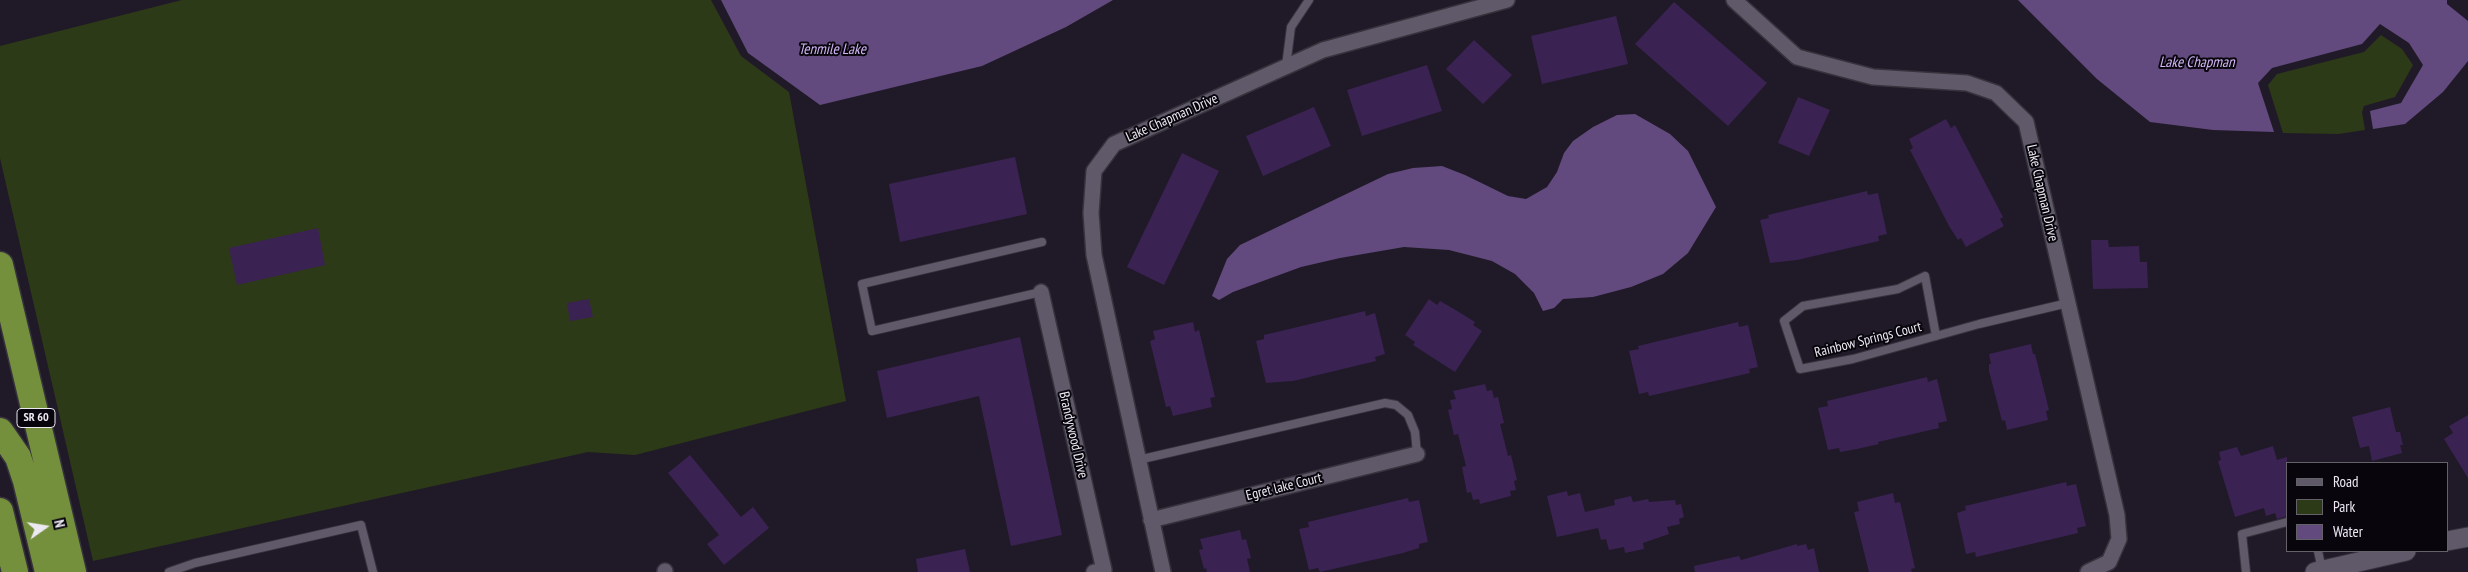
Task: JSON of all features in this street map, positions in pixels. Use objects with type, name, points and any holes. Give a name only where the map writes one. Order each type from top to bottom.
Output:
[{"type":"highway","name":"SR 60","points":[[0,265],[73,572]]},
{"type":"highway","points":[[0,431],[18,457],[26,481],[48,572]]},
{"type":"highway","points":[[0,511],[12,570]]},
{"type":"street","name":"Lake Chapman Drive","points":[[1163,572],[1094,255],[1091,213],[1094,171],[1114,144],[1323,50],[1507,0]]},
{"type":"street","name":"Lake Chapman Drive","points":[[1734,0],[1797,57],[1873,77],[1967,82],[1996,93],[2026,122],[2117,515],[2119,539],[2109,562],[2088,572]]},
{"type":"street","name":"Brandywood Drive","points":[[1041,292],[1101,571]]},
{"type":"street","name":"Egret lake Court","points":[[1151,520],[1417,454]]},
{"type":"street","points":[[2448,542],[2468,536]]},
{"type":"street","points":[[2318,571],[2402,552]]},
{"type":"lane","points":[[1286,66],[1291,27],[1309,0]]},
{"type":"lane","points":[[1041,292],[872,331],[862,284],[1042,242]]},
{"type":"lane","name":"Rainbow Springs Court","points":[[1936,336],[1925,276],[1898,289],[1803,306],[1784,321],[1800,369],[1853,359],[2068,303]]},
{"type":"lane","points":[[1138,460],[1385,402],[1396,405],[1408,415],[1415,432],[1417,454]]},
{"type":"lane","points":[[2246,572],[2242,534],[2286,522]]},
{"type":"lane","points":[[169,572],[195,564],[362,525],[373,572]]},
{"type":"lane","points":[[2318,552],[2318,571]]},
{"type":"green space","points":[[182,0],[711,0],[741,56],[789,92],[846,401],[635,455],[588,452],[93,561],[0,158],[0,46]]},
{"type":"green space","points":[[2381,35],[2402,49],[2413,65],[2395,97],[2364,106],[2362,112],[2365,130],[2338,134],[2283,133],[2268,85],[2277,74],[2364,52]]},
{"type":"water","name":"Tenmile Lake","points":[[721,0],[1113,0],[1066,27],[982,66],[820,105],[748,53]]},
{"type":"water","name":"Lake Chapman","points":[[2018,0],[2447,0],[2447,4],[2468,21],[2468,61],[2443,92],[2405,124],[2373,129],[2370,111],[2401,103],[2423,65],[2409,43],[2380,24],[2362,44],[2272,68],[2258,83],[2274,132],[2213,130],[2150,122],[2097,79]]},
{"type":"water","points":[[1635,114],[1670,134],[1688,151],[1716,207],[1688,253],[1663,274],[1631,287],[1593,297],[1563,299],[1554,308],[1543,311],[1534,293],[1515,274],[1492,261],[1449,250],[1404,247],[1301,267],[1233,292],[1219,300],[1212,296],[1227,259],[1240,245],[1388,174],[1413,168],[1442,166],[1508,196],[1526,199],[1547,187],[1557,172],[1564,153],[1573,141],[1593,127],[1617,115]]},
{"type":"building","points":[[1674,2],[1767,83],[1728,126],[1635,44]]},
{"type":"building","points":[[1616,16],[1628,64],[1542,84],[1531,36]]},
{"type":"building","points":[[1474,40],[1512,75],[1483,104],[1446,69]]},
{"type":"building","points":[[1427,65],[1442,111],[1362,136],[1347,90]]},
{"type":"building","points":[[1798,97],[1830,110],[1809,156],[1778,143]]},
{"type":"building","points":[[1314,107],[1331,146],[1263,176],[1246,136]]},
{"type":"building","points":[[1946,119],[1951,128],[1955,125],[2003,217],[2000,219],[2004,226],[1966,247],[1961,238],[1958,240],[1949,226],[1910,150],[1913,148],[1909,139]]},
{"type":"building","points":[[1182,153],[1219,171],[1164,285],[1127,267]]},
{"type":"building","points":[[1015,157],[1027,214],[900,242],[889,184]]},
{"type":"building","points":[[1867,191],[1868,195],[1878,193],[1887,234],[1878,236],[1879,241],[1797,260],[1770,263],[1760,220],[1769,218],[1768,215]]},
{"type":"building","points":[[318,228],[325,265],[237,285],[229,248]]},
{"type":"building","points":[[2091,240],[2108,240],[2109,247],[2139,246],[2140,262],[2147,262],[2148,288],[2093,289]]},
{"type":"building","points":[[589,299],[593,317],[570,321],[567,303]]},
{"type":"building","points":[[1429,299],[1437,305],[1440,301],[1454,309],[1475,322],[1473,325],[1482,331],[1455,372],[1413,345],[1415,342],[1405,335]]},
{"type":"building","points":[[1365,311],[1366,316],[1375,313],[1385,354],[1375,357],[1376,361],[1293,381],[1266,383],[1256,341],[1264,339],[1264,335]]},
{"type":"building","points":[[1193,322],[1195,332],[1199,330],[1215,397],[1210,398],[1212,407],[1173,416],[1170,406],[1166,407],[1150,341],[1155,339],[1153,331]]},
{"type":"building","points":[[1738,322],[1739,327],[1748,325],[1758,367],[1749,369],[1750,373],[1649,396],[1648,392],[1639,394],[1629,351],[1639,349],[1638,346]]},
{"type":"building","points":[[1020,337],[1062,535],[1011,546],[979,396],[887,418],[877,371]]},
{"type":"building","points":[[2031,344],[2049,410],[2046,411],[2048,420],[2007,430],[2005,420],[2002,421],[1989,371],[1989,364],[1991,364],[1989,354]]},
{"type":"building","points":[[1927,377],[1928,382],[1937,379],[1947,421],[1938,423],[1939,428],[1878,442],[1879,444],[1857,449],[1840,452],[1839,448],[1828,450],[1818,408],[1828,406],[1827,401]]},
{"type":"building","points":[[1485,384],[1487,391],[1492,390],[1494,398],[1498,397],[1504,423],[1500,424],[1508,456],[1511,455],[1517,480],[1514,481],[1516,490],[1510,491],[1511,496],[1480,504],[1479,499],[1473,500],[1471,492],[1467,493],[1462,467],[1466,466],[1458,434],[1454,435],[1448,410],[1452,409],[1450,400],[1456,399],[1453,391]]},
{"type":"building","points":[[2390,407],[2396,432],[2400,432],[2403,445],[2400,445],[2402,453],[2372,461],[2369,446],[2360,448],[2352,417]]},
{"type":"building","points":[[2468,415],[2468,478],[2444,439],[2453,433],[2449,426]]},
{"type":"building","points":[[2273,446],[2277,460],[2287,457],[2286,516],[2277,519],[2275,513],[2266,516],[2264,508],[2235,517],[2218,461],[2221,460],[2219,452],[2237,447],[2241,456]]},
{"type":"building","points":[[690,455],[741,517],[753,507],[769,528],[724,565],[707,544],[719,535],[668,473]]},
{"type":"building","points":[[2066,482],[2067,486],[2076,484],[2086,526],[2077,528],[2078,533],[1976,557],[1975,552],[1966,554],[1957,513],[1966,510],[1965,506]]},
{"type":"building","points":[[1567,491],[1568,496],[1580,493],[1585,512],[1615,505],[1614,500],[1631,496],[1633,502],[1648,499],[1649,502],[1675,500],[1676,505],[1681,504],[1684,517],[1679,519],[1680,524],[1667,527],[1669,534],[1643,543],[1644,549],[1625,553],[1624,547],[1609,550],[1606,539],[1601,540],[1598,528],[1557,537],[1547,496]]},
{"type":"building","points":[[1893,493],[1895,503],[1900,502],[1915,568],[1911,569],[1912,572],[1869,572],[1854,512],[1859,511],[1857,502]]},
{"type":"building","points":[[1408,498],[1409,502],[1419,500],[1428,542],[1419,544],[1419,548],[1403,553],[1320,572],[1318,568],[1309,570],[1299,529],[1309,527],[1308,522]]},
{"type":"building","points":[[1240,530],[1242,540],[1246,539],[1251,558],[1247,559],[1250,572],[1207,572],[1206,568],[1204,569],[1199,550],[1203,549],[1200,539]]},
{"type":"building","points":[[1797,544],[1797,546],[1806,544],[1808,550],[1814,548],[1819,572],[1695,572],[1694,566],[1739,556],[1741,560]]},
{"type":"building","points":[[965,549],[970,572],[918,572],[916,559]]}]
